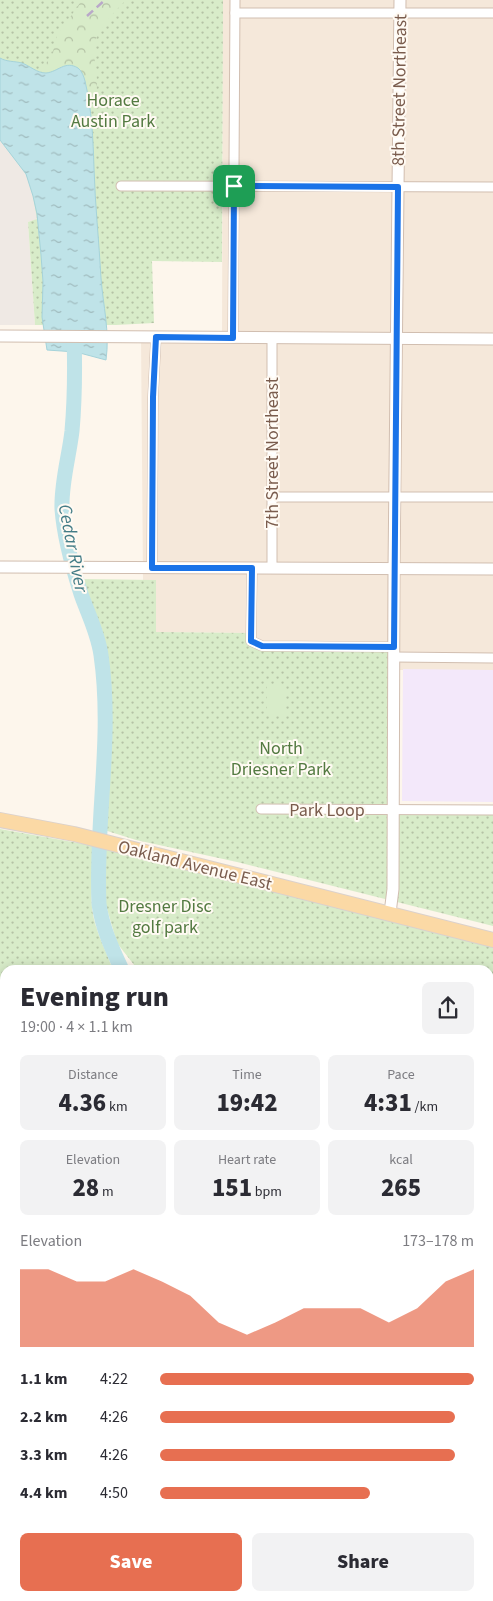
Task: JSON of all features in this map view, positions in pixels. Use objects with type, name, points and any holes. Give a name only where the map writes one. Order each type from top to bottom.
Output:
[{"type":"main road","name":"Oakland Avenue East","points":[[0,820],[74,834],[493,940]]},
{"type":"street","points":[[233,338],[235,0]]},
{"type":"street","name":"8th Street Northeast","points":[[390,913],[393,889],[394,569],[400,0]]},
{"type":"street","points":[[235,13],[493,13]]},
{"type":"street","points":[[121,186],[493,187]]},
{"type":"street","points":[[0,336],[493,339]]},
{"type":"street","points":[[152,568],[153,397],[156,337]]},
{"type":"street","name":"7th Street Northeast","points":[[272,338],[272,568]]},
{"type":"street","points":[[272,497],[493,498]]},
{"type":"street","points":[[0,567],[493,569]]},
{"type":"street","points":[[252,568],[251,641],[262,646],[493,658]]},
{"type":"street","name":"Park Loop","points":[[262,809],[393,810]]},
{"type":"street","points":[[393,810],[493,810]]},
{"type":"shaded area","points":[[223,0],[493,0],[493,670],[394,670],[262,646],[251,633],[156,632],[156,581],[143,580],[141,337],[222,337]]},
{"type":"shaded area","points":[[0,140],[26,174],[38,219],[28,222],[35,325],[0,325]]},
{"type":"shaded area","points":[[403,669],[493,670],[493,802],[402,801]]},
{"type":"green space","name":"Horace Austin Park","points":[[0,0],[223,0],[222,262],[152,261],[154,323],[35,325],[28,222],[37,219],[33,196],[26,174],[0,140]]},
{"type":"green space","points":[[82,0],[126,0],[106,22],[95,41],[97,88],[96,94],[91,96],[78,95],[58,87],[48,81],[41,70],[52,55],[57,36]]},
{"type":"green space","name":"North Driesner Park","points":[[77,579],[156,580],[156,632],[251,633],[256,645],[394,647],[393,810],[493,810],[493,926],[237,862],[136,840],[101,829],[107,718],[104,674],[99,643]]},
{"type":"green space","points":[[267,685],[284,685],[284,715],[267,715]]},
{"type":"green space","points":[[0,829],[95,846],[92,885],[93,916],[111,965],[0,965]]},
{"type":"green space","name":"Dresner Disc golf park","points":[[105,848],[493,944],[493,965],[134,965],[117,943],[105,902]]},
{"type":"water","points":[[0,58],[22,63],[43,73],[69,65],[78,68],[82,72],[92,125],[101,278],[107,329],[106,360],[76,352],[47,350],[42,317],[43,282],[41,255],[37,214],[33,196],[26,174],[0,140]]},
{"type":"waterway","name":"Cedar River","points":[[74,333],[73,419],[62,509],[72,563],[100,647],[104,686],[105,748],[99,842],[99,904],[105,929],[120,965]]},
{"type":"railway","points":[[87,16],[105,0]]},
{"type":"route","points":[[234,186],[398,187],[394,647],[256,645],[251,641],[252,568],[152,568],[153,397],[156,337],[233,338],[234,186]]}]
